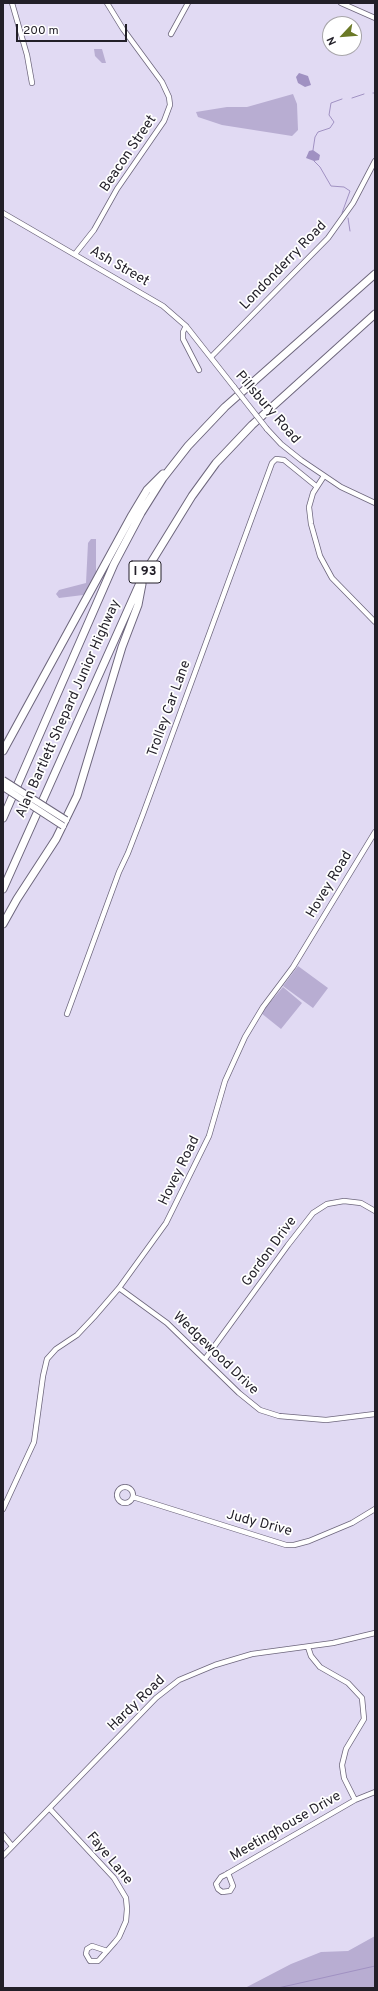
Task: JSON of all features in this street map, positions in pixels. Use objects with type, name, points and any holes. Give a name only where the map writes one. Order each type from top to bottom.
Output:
[{"type":"highway","name":"Alan Bartlett Shepard Junior Highway","points":[[3,818],[114,564],[141,513],[175,463],[188,446],[225,407],[375,274]]},
{"type":"highway","name":"Alan Bartlett Shepard Junior Highway","points":[[3,889],[144,574],[192,496],[216,463],[252,425],[375,314]]},
{"type":"highway","points":[[3,751],[132,515],[147,490],[175,463]]},
{"type":"highway","points":[[3,924],[17,899],[56,839],[83,781],[122,647],[138,605],[144,574]]},
{"type":"main road","points":[[3,780],[64,823]]},
{"type":"main road","points":[[3,787],[64,823]]},
{"type":"street","points":[[12,3],[27,55],[32,83]]},
{"type":"street","name":"Beacon Street","points":[[75,254],[94,230],[117,189],[164,121],[170,105],[169,96],[162,82],[121,26],[107,3]]},
{"type":"street","points":[[171,34],[188,3]]},
{"type":"street","points":[[341,3],[375,18]]},
{"type":"street","name":"Londonderry Road","points":[[211,357],[328,238],[353,203],[375,161]]},
{"type":"street","name":"Ash Street","points":[[3,213],[156,301],[186,326],[211,357]]},
{"type":"street","points":[[186,326],[183,332],[183,339],[199,370]]},
{"type":"street","name":"Pillsbury Road","points":[[211,357],[267,429],[287,450],[341,487],[375,503]]},
{"type":"street","name":"Trolley Car Lane","points":[[67,1014],[119,872],[149,800],[272,463],[276,459],[284,460],[316,486]]},
{"type":"street","points":[[324,476],[316,486],[310,502],[309,512],[324,564],[332,578],[375,622]]},
{"type":"street","name":"Hovey Road","points":[[3,1509],[34,1442],[43,1376],[47,1359],[56,1349],[84,1329],[119,1288],[161,1232],[184,1189],[209,1136],[222,1089],[245,1037],[264,1007],[293,967],[375,832]]},
{"type":"street","name":"Gordon Drive","points":[[205,1359],[313,1213],[327,1204],[344,1201],[361,1203],[375,1211]]},
{"type":"street","name":"Wedgewood Drive","points":[[119,1288],[167,1323],[248,1401],[260,1410],[272,1415],[326,1420],[375,1414]]},
{"type":"street","name":"Judy Drive","points":[[133,1497],[286,1545],[301,1544],[316,1538],[352,1523],[375,1509]]},
{"type":"street","name":"Hardy Road","points":[[3,1856],[156,1698],[179,1680],[215,1665],[246,1656],[308,1647],[375,1633]]},
{"type":"street","points":[[308,1647],[311,1656],[320,1667],[348,1683],[362,1698],[364,1705],[364,1719],[346,1749],[342,1765],[344,1778],[355,1800]]},
{"type":"street","name":"Meetinghouse Drive","points":[[228,1873],[355,1800],[375,1792]]},
{"type":"street","name":"Faye Lane","points":[[50,1809],[114,1878],[126,1898],[127,1909],[125,1925],[119,1937],[107,1951],[95,1962],[90,1961],[86,1954],[88,1949],[92,1946],[107,1951]]},
{"type":"street","points":[[3,1836],[12,1846]]},
{"type":"shaded area","points":[[94,49],[102,49],[106,63],[102,63],[95,56]]},
{"type":"shaded area","points":[[299,73],[308,76],[311,85],[305,87],[298,83],[296,77]]},
{"type":"shaded area","points":[[293,94],[297,104],[298,130],[292,136],[222,125],[198,117],[196,112],[227,107],[247,107]]},
{"type":"shaded area","points":[[313,150],[320,155],[319,160],[314,161],[306,158],[309,151]]},
{"type":"shaded area","points":[[91,539],[96,539],[96,590],[91,594],[59,598],[56,594],[59,590],[86,583],[88,543]]},
{"type":"shaded area","points":[[298,966],[328,988],[313,1008],[283,986]]},
{"type":"shaded area","points":[[283,987],[302,1003],[281,1029],[261,1013]]},
{"type":"shaded area","points":[[375,1936],[375,1988],[245,1988],[291,1964],[321,1952],[348,1951]]},
{"type":"waterway","points":[[352,98],[364,94]]},
{"type":"waterway","points":[[313,150],[315,137],[318,132],[330,128],[334,122],[329,115],[331,103],[342,99]]},
{"type":"waterway","points":[[314,161],[320,167],[331,186],[344,187],[350,191],[342,213]]},
{"type":"waterway","points":[[348,218],[350,231]]},
{"type":"waterway","points":[[278,1988],[375,1966]]}]
